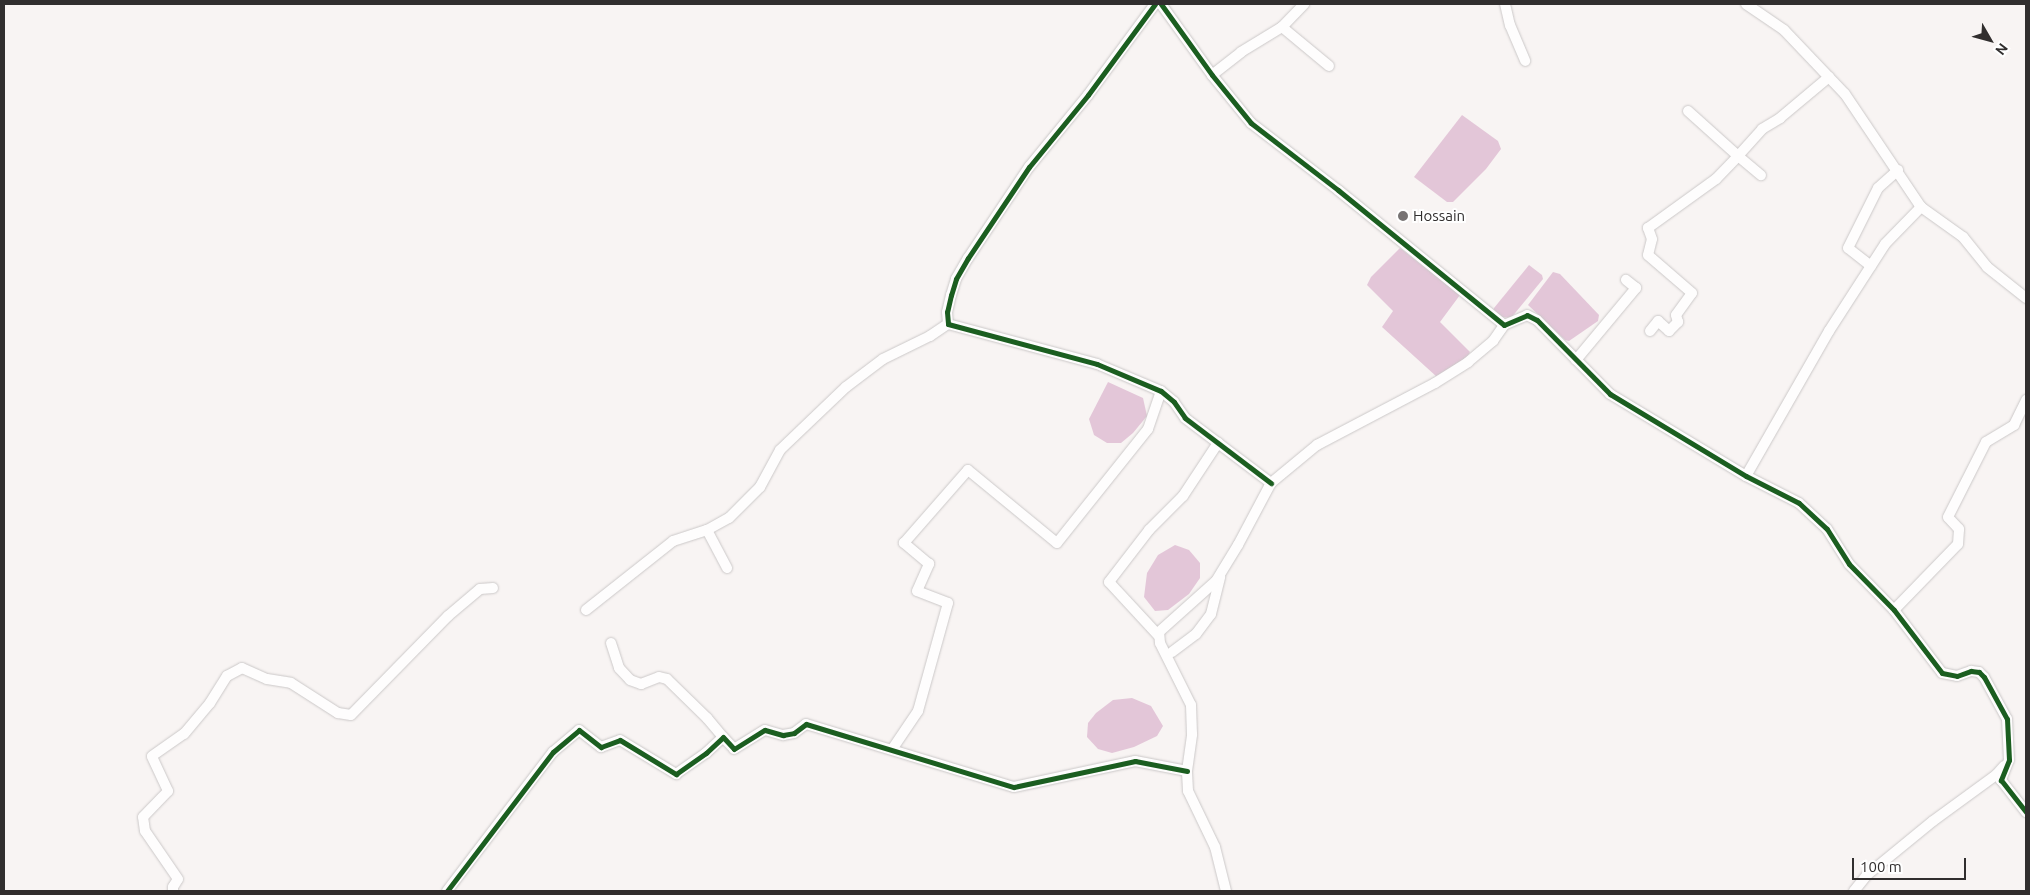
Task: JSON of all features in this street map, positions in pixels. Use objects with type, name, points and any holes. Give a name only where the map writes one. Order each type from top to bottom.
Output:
[{"type":"street","points":[[948,324],[947,312],[951,295],[956,279],[968,258],[1029,167],[1088,95],[1155,4]]},
{"type":"street","points":[[1161,4],[1212,74],[1251,123],[1338,190],[1504,324]]},
{"type":"street","points":[[1212,74],[1241,52],[1282,27],[1304,4]]},
{"type":"street","points":[[1505,4],[1510,25],[1525,61]]},
{"type":"street","points":[[1746,4],[1784,30],[1845,94],[1898,170],[1921,207],[1962,236],[1988,268],[2026,298]]},
{"type":"street","points":[[1282,27],[1329,66]]},
{"type":"street","points":[[1650,330],[1658,321],[1669,331],[1678,322],[1676,315],[1692,293],[1648,255],[1652,239],[1648,228],[1716,179],[1762,130],[1780,118],[1829,77]]},
{"type":"street","points":[[1688,111],[1761,175]]},
{"type":"street","points":[[1871,266],[1848,248],[1878,188],[1898,170]]},
{"type":"street","points":[[1746,476],[1829,331],[1885,244],[1921,207]]},
{"type":"street","points":[[1576,360],[1636,288],[1626,280]]},
{"type":"street","points":[[1158,635],[1162,629],[1216,582],[1271,483],[1317,445],[1434,383],[1468,362],[1493,341],[1504,324],[1528,315],[1537,320],[1610,394],[1746,476],[1799,503],[1827,529],[1848,564],[1894,610],[1942,673],[1957,676],[1970,671],[1979,672],[1984,677],[2007,719],[2009,760],[2001,780],[2026,812]]},
{"type":"street","points":[[586,610],[673,541],[707,530],[729,518],[760,487],[780,450],[846,387],[883,359],[911,346],[948,324],[1097,364],[1161,391],[1174,402],[1185,418],[1271,483]]},
{"type":"street","points":[[893,748],[918,711],[948,603],[917,591],[929,564],[904,542],[968,470],[1057,543],[1148,429],[1161,391]]},
{"type":"street","points":[[1894,610],[1958,544],[1959,530],[1948,517],[1986,442],[2014,425],[2026,400]]},
{"type":"street","points":[[1218,443],[1183,496],[1149,530],[1109,582],[1158,635],[1191,705],[1192,734],[1187,771],[1188,791],[1214,847],[1226,891]]},
{"type":"street","points":[[707,530],[726,568]]},
{"type":"street","points":[[1172,652],[1196,634],[1211,614],[1220,574]]},
{"type":"street","points":[[173,891],[172,886],[178,879],[145,831],[143,817],[168,791],[152,756],[184,734],[210,703],[227,676],[242,668],[267,679],[291,683],[338,712],[351,715],[448,616],[480,589],[493,588]]},
{"type":"street","points":[[611,643],[619,668],[630,680],[642,684],[659,677],[667,678],[734,749],[765,730],[783,736],[794,733],[806,724],[1014,787],[1135,761],[1187,771]]},
{"type":"street","points":[[447,891],[553,752],[579,730],[601,747],[620,740],[676,774],[706,753],[723,737]]},
{"type":"street","points":[[1854,891],[1867,875],[1996,775],[2009,760]]},
{"type":"shaded area","points":[[1462,115],[1498,141],[1501,149],[1486,169],[1453,202],[1447,202],[1414,177]]},
{"type":"shaded area","points":[[1400,248],[1460,295],[1440,322],[1470,352],[1467,357],[1437,377],[1382,327],[1393,311],[1367,285],[1371,277]]},
{"type":"shaded area","points":[[1529,265],[1542,275],[1543,279],[1511,318],[1501,317],[1493,311],[1494,308]]},
{"type":"shaded area","points":[[1553,272],[1560,274],[1599,315],[1598,321],[1569,341],[1565,340],[1528,305]]},
{"type":"shaded area","points":[[1108,382],[1143,398],[1147,416],[1133,433],[1121,443],[1107,443],[1094,435],[1089,419]]},
{"type":"shaded area","points":[[1175,545],[1189,550],[1200,563],[1200,578],[1189,594],[1168,610],[1155,611],[1144,597],[1147,573],[1158,555]]},
{"type":"shaded area","points":[[1132,698],[1151,706],[1163,726],[1157,736],[1134,747],[1112,753],[1098,749],[1087,737],[1088,723],[1096,713],[1113,700]]},
{"type":"cycle path","points":[[1155,4],[1088,95],[1029,167],[968,258],[956,279],[951,295],[947,312],[948,324],[1097,364],[1161,391],[1174,402],[1185,418],[1271,483]]},
{"type":"cycle path","points":[[1161,4],[1212,75],[1251,123],[1338,190],[1504,325],[1527,315],[1537,320],[1610,394],[1746,476],[1799,503],[1827,529],[1849,564],[1894,610],[1942,673],[1957,676],[1971,671],[1979,672],[1984,677],[2007,719],[2009,760],[2001,780],[2026,812]]},
{"type":"cycle path","points":[[447,891],[553,752],[579,730],[601,747],[620,740],[676,774],[706,753],[723,737],[734,749],[765,730],[783,735],[794,733],[806,724],[1014,787],[1135,761],[1187,771]]},
{"type":"place","name":"Hossain","points":[[1403,216]]}]
